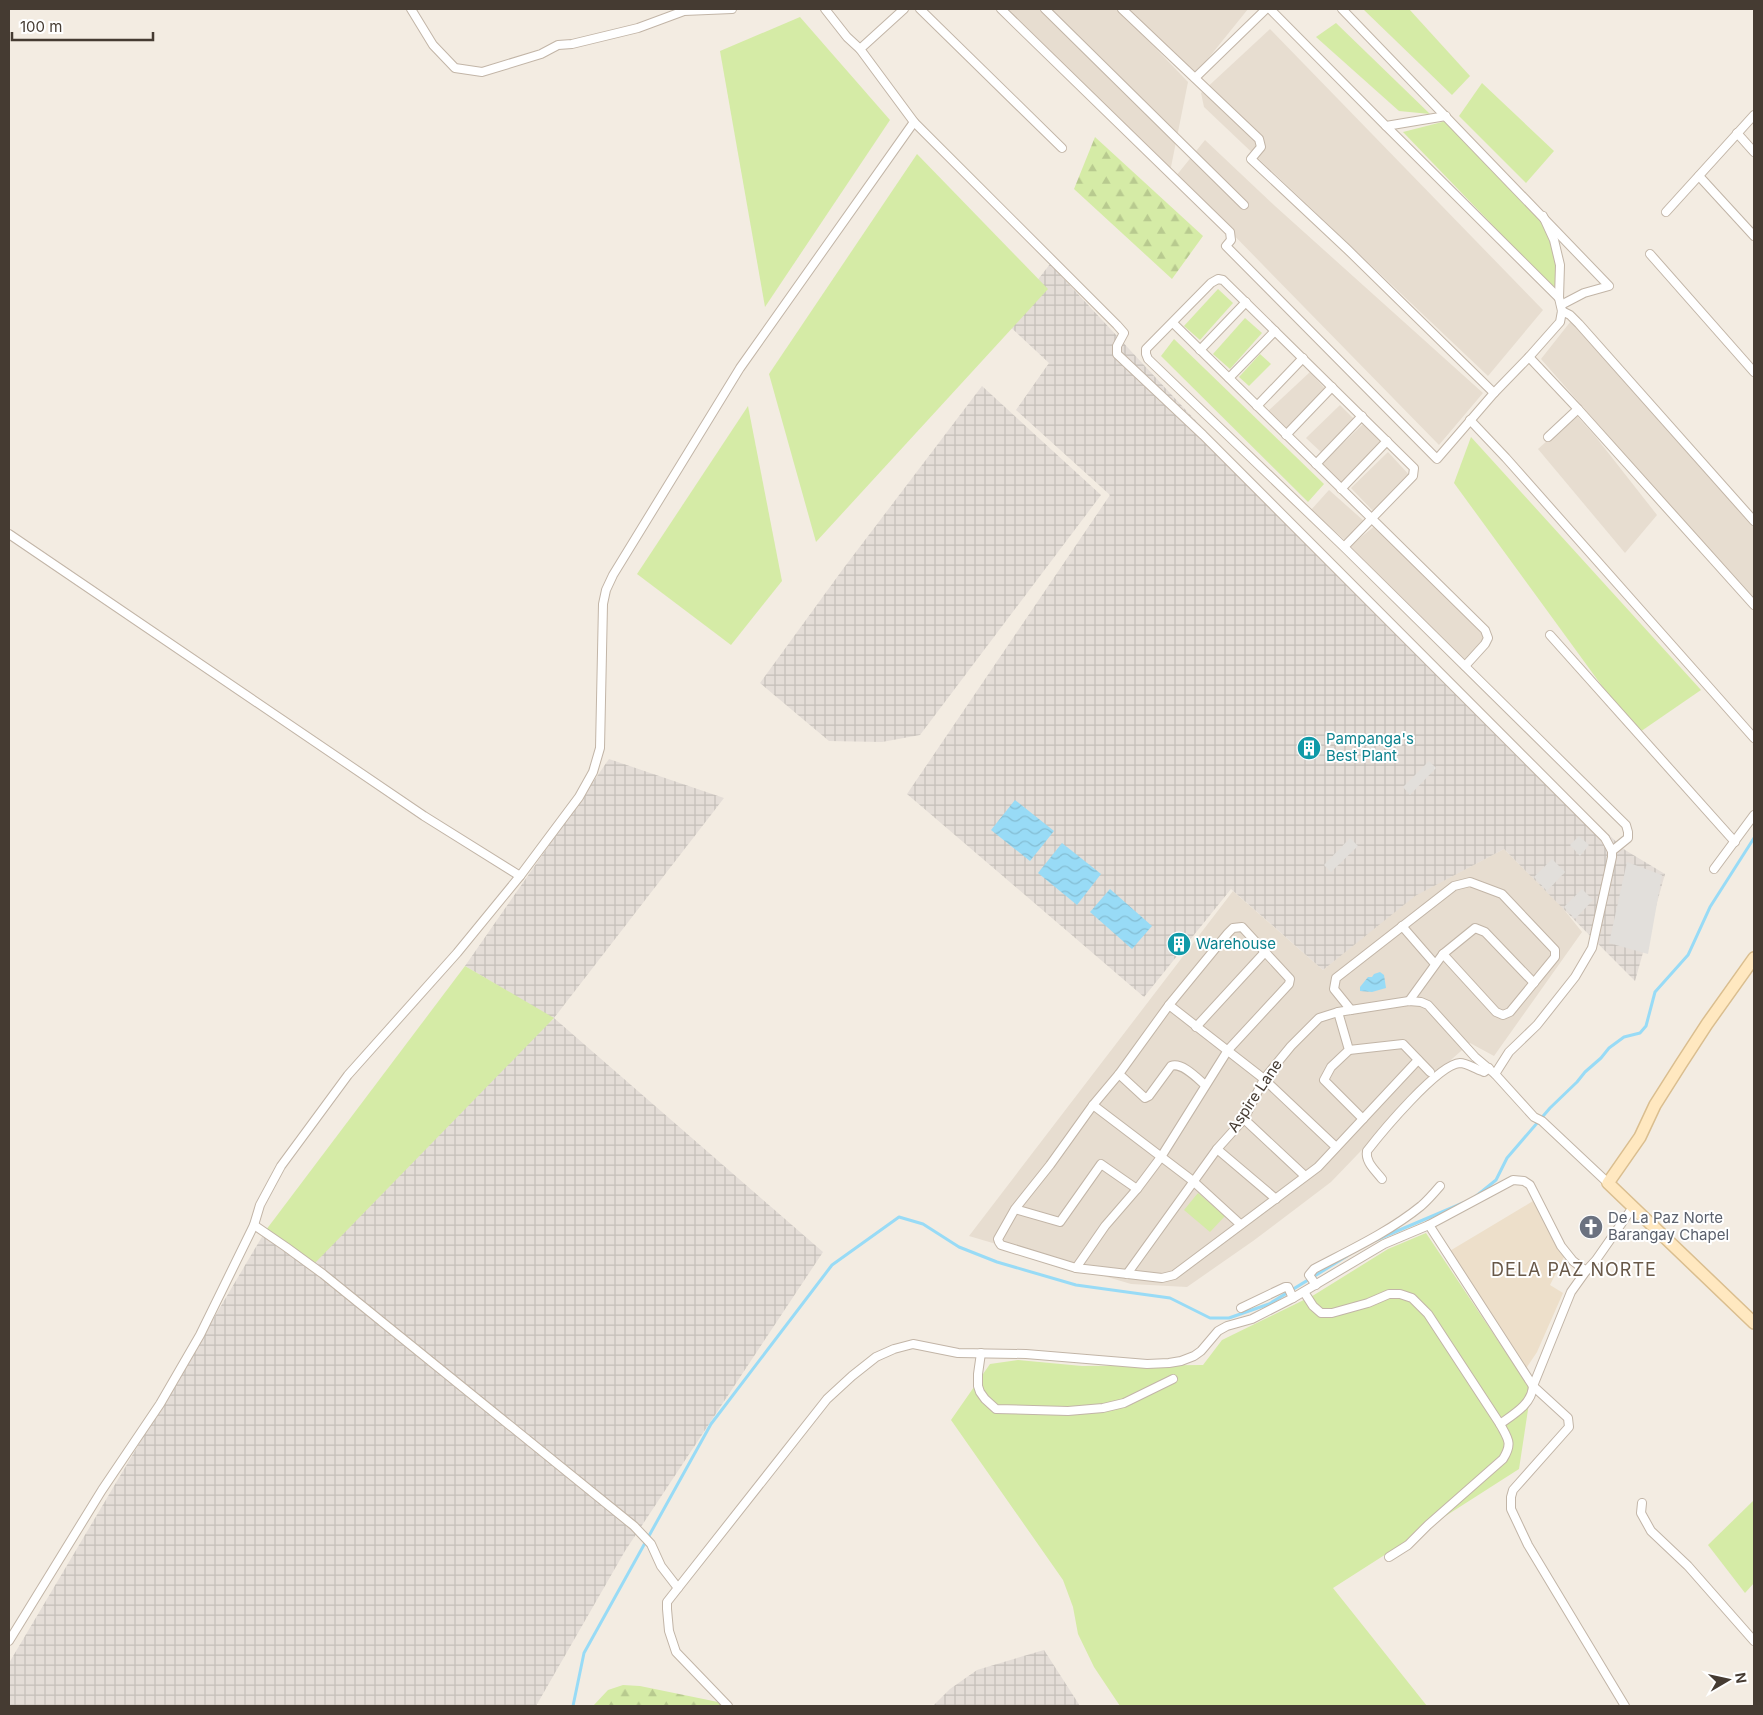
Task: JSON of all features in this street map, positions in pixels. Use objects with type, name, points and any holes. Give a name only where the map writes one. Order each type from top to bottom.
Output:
[{"type":"street","points":[[411,9],[433,45],[455,68],[482,72],[541,54],[558,45],[572,44],[638,28],[684,11],[732,9]]},
{"type":"street","points":[[825,9],[847,37],[860,49],[914,122],[1118,325],[1124,333],[1117,346],[1117,354],[1203,434],[1605,838],[1612,851]]},
{"type":"street","points":[[860,49],[904,9]]},
{"type":"street","points":[[920,9],[1062,148]]},
{"type":"street","points":[[1001,9],[1230,232],[1231,240],[1226,246],[1437,458],[1560,322],[1560,266],[1554,240],[1543,216]]},
{"type":"street","points":[[1045,9],[1244,205]]},
{"type":"street","points":[[1122,9],[1260,139],[1261,147],[1251,159],[1347,249],[1494,393]]},
{"type":"street","points":[[1195,78],[1266,9]]},
{"type":"street","points":[[1270,9],[1561,304],[1754,521]]},
{"type":"street","points":[[1342,9],[1609,286],[1584,293],[1561,304]]},
{"type":"street","points":[[1666,212],[1754,115]]},
{"type":"street","points":[[1386,126],[1446,116]]},
{"type":"street","points":[[9,1642],[92,1506],[160,1404],[200,1335],[254,1225],[260,1205],[281,1166],[348,1075],[458,953],[520,876],[579,797],[593,772],[600,748],[603,604],[606,590],[613,575],[740,368],[914,122]]},
{"type":"street","points":[[1737,133],[1754,152]]},
{"type":"street","points":[[1700,176],[1754,236]]},
{"type":"street","points":[[1650,254],[1754,372]]},
{"type":"street","points":[[1344,547],[1414,476],[1414,468],[1246,302],[1223,280],[1218,279],[1211,283],[1146,349],[1148,359],[1344,547],[1626,825],[1628,838],[1612,851],[1592,948],[1576,977],[1537,1025],[1509,1052],[1495,1074]]},
{"type":"street","points":[[1200,350],[1246,302]]},
{"type":"street","points":[[1172,323],[1485,630],[1488,638],[1485,644],[1465,666]]},
{"type":"street","points":[[1229,378],[1275,331]]},
{"type":"street","points":[[1529,357],[1754,605]]},
{"type":"street","points":[[1256,406],[1303,358]]},
{"type":"street","points":[[1286,435],[1332,387]]},
{"type":"street","points":[[1548,437],[1578,409]]},
{"type":"street","points":[[1316,464],[1362,416]]},
{"type":"street","points":[[1470,420],[1506,458],[1754,738]]},
{"type":"street","points":[[1341,489],[1387,442]]},
{"type":"street","points":[[9,534],[424,816],[520,876]]},
{"type":"street","points":[[1550,636],[1736,842]]},
{"type":"street","points":[[1714,869],[1736,842],[1754,815]]},
{"type":"street","points":[[1350,1010],[1334,989],[1336,978],[1454,886],[1470,882],[1502,894],[1555,950],[1555,957],[1534,983],[1510,1012],[1503,1014],[1496,1012],[1443,954]]},
{"type":"street","points":[[1402,926],[1435,964]]},
{"type":"street","points":[[1076,1268],[1105,1226],[1137,1189],[1161,1157],[1228,1050],[1289,984],[1290,979],[1242,927],[1233,928],[1169,1005],[1119,1074],[1093,1105],[1050,1165],[1015,1209],[1000,1233],[998,1242],[1011,1248],[1076,1268],[1162,1278],[1174,1275],[1318,1167],[1418,1060]]},
{"type":"street","points":[[1409,1001],[1443,954],[1475,928],[1485,932],[1534,983]]},
{"type":"street","points":[[1196,1027],[1265,952]]},
{"type":"street","points":[[1754,958],[1686,1056],[1655,1105],[1640,1136],[1608,1183],[1754,1323]]},
{"type":"street","name":"Aspire Lane","points":[[1127,1274],[1216,1149],[1244,1119],[1264,1079],[1291,1046],[1319,1018],[1338,1012],[1409,1001],[1422,1002],[1428,1006],[1474,1057],[1495,1074],[1534,1117],[1542,1121],[1608,1183]]},
{"type":"street","points":[[1169,1005],[1264,1079],[1336,1147]]},
{"type":"street","points":[[1338,1012],[1349,1050]]},
{"type":"street","points":[[1362,1119],[1324,1080],[1332,1067],[1349,1050],[1403,1044],[1430,1072]]},
{"type":"street","points":[[1382,1179],[1369,1162],[1366,1156],[1367,1150],[1406,1104],[1455,1064],[1464,1063],[1484,1072],[1489,1068]]},
{"type":"street","points":[[1119,1074],[1146,1098],[1172,1066],[1178,1064],[1205,1085]]},
{"type":"street","points":[[1093,1105],[1193,1181],[1240,1224]]},
{"type":"street","points":[[1244,1119],[1305,1176]]},
{"type":"street","points":[[1216,1149],[1276,1199]]},
{"type":"street","points":[[1015,1209],[1060,1222],[1101,1164],[1137,1189]]},
{"type":"street","points":[[1241,1308],[1260,1306],[1292,1294],[1304,1292],[1384,1244],[1429,1225],[1513,1180],[1524,1181],[1533,1190],[1561,1246],[1572,1261],[1586,1271]]},
{"type":"street","points":[[1315,1284],[1309,1275],[1314,1269],[1366,1242],[1409,1214],[1422,1205],[1440,1186]]},
{"type":"street","points":[[1500,1424],[1528,1402],[1533,1395],[1533,1386],[1571,1292],[1633,1207]]},
{"type":"street","points":[[254,1225],[322,1274],[634,1526],[651,1544],[661,1566],[678,1588]]},
{"type":"street","points":[[1429,1225],[1533,1386],[1568,1418],[1569,1427],[1513,1490],[1511,1497],[1512,1510],[1528,1545],[1625,1706]]},
{"type":"street","points":[[728,1706],[676,1652],[668,1631],[667,1602],[827,1399],[876,1357],[913,1344],[958,1353],[1026,1354],[1112,1362],[1168,1363],[1194,1356],[1218,1331],[1260,1306],[1282,1287],[1288,1287],[1292,1294]]},
{"type":"street","points":[[1304,1292],[1321,1313],[1332,1313],[1389,1294],[1400,1294],[1412,1298],[1428,1314],[1500,1424],[1509,1441],[1509,1448],[1503,1459],[1408,1545],[1389,1557]]},
{"type":"street","points":[[981,1354],[978,1386],[985,1399],[996,1408],[1068,1411],[1104,1408],[1124,1402],[1173,1379]]},
{"type":"street","points":[[1642,1503],[1641,1513],[1651,1530],[1688,1566],[1754,1642]]},
{"type":"shaded area","points":[[1005,9],[1118,9],[1188,82],[1170,172]]},
{"type":"shaded area","points":[[1128,9],[1248,9],[1194,76]]},
{"type":"shaded area","points":[[1270,29],[1543,310],[1488,376],[1204,107],[1201,93]]},
{"type":"shaded area","points":[[1205,140],[1275,206],[1483,393],[1439,445],[1176,176]]},
{"type":"shaded area","points":[[1050,264],[1380,619],[1625,850],[1665,874],[1635,981],[1504,849],[1415,896],[1323,970],[1231,889],[1144,997],[907,794],[1110,495],[1016,410],[1049,363],[1005,322]]},
{"type":"shaded area","points":[[1571,321],[1754,527],[1754,602],[1541,359]]},
{"type":"shaded area","points":[[1310,372],[1327,391],[1284,431],[1267,412]]},
{"type":"shaded area","points":[[982,386],[1101,495],[920,735],[882,742],[829,741],[760,683],[843,569]]},
{"type":"shaded area","points":[[1340,405],[1355,420],[1322,453],[1306,438]]},
{"type":"shaded area","points":[[1576,415],[1595,436],[1657,515],[1625,553],[1538,449]]},
{"type":"shaded area","points":[[1363,424],[1383,444],[1342,484],[1322,464]]},
{"type":"shaded area","points":[[1388,452],[1411,477],[1374,512],[1351,488]]},
{"type":"shaded area","points":[[1329,490],[1365,522],[1347,542],[1311,510]]},
{"type":"shaded area","points":[[1376,525],[1486,638],[1465,660],[1350,546]]},
{"type":"shaded area","points":[[609,759],[724,798],[554,1018],[823,1252],[625,1551],[536,1706],[9,1706],[9,1663],[266,1230],[554,1019],[465,966]]},
{"type":"shaded area","points":[[1429,761],[1436,768],[1410,795],[1403,787]]},
{"type":"shaded area","points":[[1579,836],[1589,845],[1580,856],[1570,845]]},
{"type":"shaded area","points":[[1350,838],[1358,846],[1331,872],[1324,865]]},
{"type":"shaded area","points":[[1504,849],[1562,907],[1582,932],[1494,1056],[1470,1043],[1434,1075],[1331,1182],[1253,1241],[1187,1287],[1131,1284],[969,1236],[1233,891],[1323,970],[1408,899]]},
{"type":"shaded area","points":[[1552,859],[1565,872],[1547,891],[1534,877]]},
{"type":"shaded area","points":[[1627,862],[1662,875],[1648,954],[1609,943]]},
{"type":"shaded area","points":[[1582,889],[1593,900],[1575,919],[1564,907]]},
{"type":"shaded area","points":[[1533,1201],[1564,1257],[1550,1285],[1563,1293],[1537,1352],[1525,1370],[1448,1252]]},
{"type":"shaded area","points":[[1044,1650],[1080,1706],[933,1706],[950,1689],[977,1670]]},
{"type":"green space","points":[[1363,9],[1409,9],[1470,76],[1452,95]]},
{"type":"green space","points":[[800,17],[890,120],[765,307],[720,51]]},
{"type":"green space","points":[[1336,23],[1430,114],[1399,111],[1316,37]]},
{"type":"green space","points":[[1482,83],[1554,151],[1526,183],[1459,116]]},
{"type":"green space","points":[[1446,121],[1541,219],[1551,245],[1556,266],[1557,292],[1403,132]]},
{"type":"green space","points":[[1095,137],[1203,236],[1172,279],[1074,189]]},
{"type":"green space","points":[[917,154],[1048,289],[816,542],[769,374]]},
{"type":"green space","points":[[1218,289],[1233,303],[1200,340],[1184,326]]},
{"type":"green space","points":[[1245,318],[1262,333],[1230,369],[1213,354]]},
{"type":"green space","points":[[1174,339],[1324,484],[1308,502],[1161,356]]},
{"type":"green space","points":[[1260,354],[1271,364],[1249,386],[1239,377]]},
{"type":"green space","points":[[748,406],[782,581],[731,645],[637,574]]},
{"type":"green space","points":[[1471,437],[1701,690],[1637,734],[1454,483]]},
{"type":"green space","points":[[465,966],[554,1018],[313,1265],[266,1230]]},
{"type":"green space","points":[[1198,1193],[1225,1216],[1210,1232],[1184,1210]]},
{"type":"green space","points":[[1426,1233],[1531,1390],[1519,1469],[1333,1588],[1427,1706],[1120,1706],[1094,1667],[1078,1634],[1073,1607],[1063,1580],[951,1420],[990,1364],[1018,1360],[1082,1366],[1203,1365],[1222,1340],[1314,1295],[1388,1249]]},
{"type":"green space","points":[[1754,1500],[1754,1583],[1745,1593],[1708,1545]]},
{"type":"green space","points":[[623,1685],[640,1686],[718,1702],[722,1706],[593,1706],[608,1690]]},
{"type":"water","points":[[1015,800],[1054,831],[1030,861],[991,830]]},
{"type":"water","points":[[1062,843],[1101,874],[1077,905],[1038,873]]},
{"type":"water","points":[[1110,889],[1152,926],[1132,949],[1090,912]]},
{"type":"water","points":[[1380,972],[1384,975],[1386,988],[1372,992],[1360,991],[1360,987],[1368,977],[1372,977]]},
{"type":"waterway","points":[[1475,1197],[1496,1180],[1507,1158],[1550,1108],[1585,1072],[1609,1048],[1624,1037],[1640,1033],[1646,1026],[1655,992],[1688,955],[1710,907],[1754,838]]},
{"type":"waterway","points":[[1376,1240],[1463,1203]]},
{"type":"waterway","points":[[573,1706],[584,1653],[711,1424],[832,1265],[899,1217],[923,1224],[959,1247],[997,1262],[1076,1285],[1170,1298],[1210,1318],[1229,1318],[1269,1304],[1347,1256]]},
{"type":"place","name":"Pampanga's Best Plant","points":[[1309,748]]},
{"type":"place","name":"Warehouse","points":[[1179,944]]},
{"type":"place","name":"De La Paz Norte Barangay Chapel","points":[[1591,1227]]},
{"type":"district","name":"DELA PAZ NORTE","points":[[1574,1270]]}]
